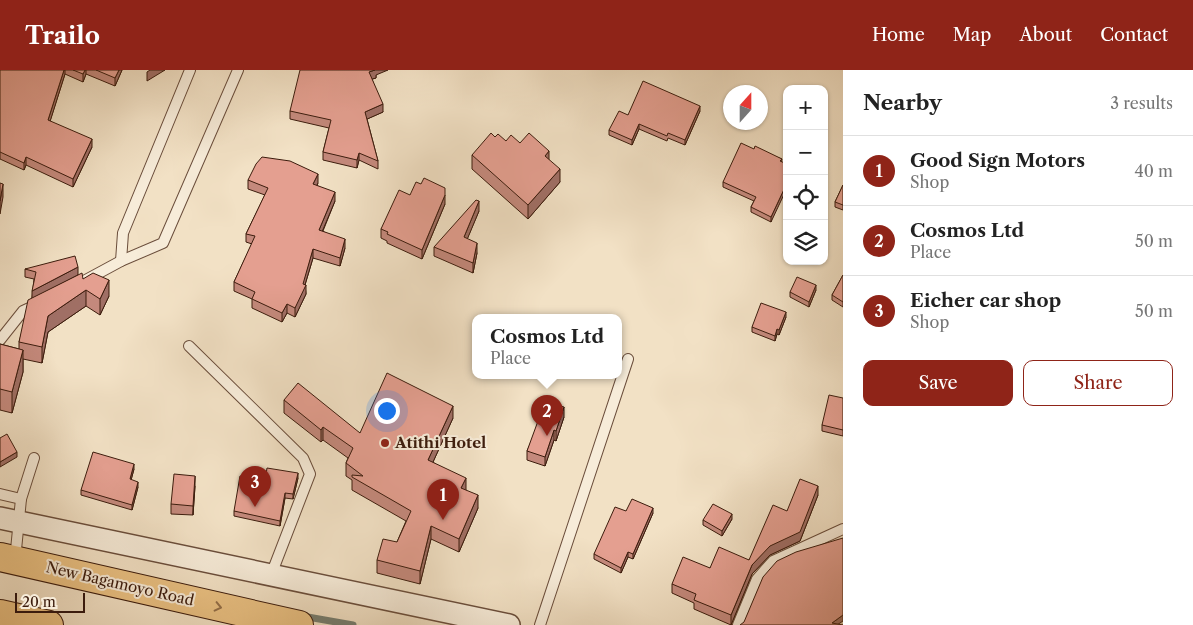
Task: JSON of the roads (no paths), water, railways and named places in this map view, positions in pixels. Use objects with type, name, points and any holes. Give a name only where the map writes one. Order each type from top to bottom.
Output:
[{"type":"highway","name":"New Bagamoyo Road","points":[[8,559],[299,625]]},
{"type":"highway","points":[[0,614],[49,625]]},
{"type":"street","points":[[9,520],[509,625]]},
{"type":"lane","points":[[121,261],[123,233],[190,70]]},
{"type":"lane","points":[[73,286],[121,261],[163,244],[238,70]]},
{"type":"lane","points":[[0,340],[23,311],[48,299]]},
{"type":"lane","points":[[190,346],[303,458],[310,474],[270,575]]},
{"type":"lane","points":[[622,377],[628,359]]},
{"type":"lane","points":[[540,625],[621,379]]},
{"type":"lane","points":[[8,559],[9,520],[21,499],[34,458]]},
{"type":"lane","points":[[0,494],[21,499]]},
{"type":"lane","points":[[738,625],[757,579],[773,560],[843,529]]},
{"type":"waterway","points":[[302,616],[353,625]]},
{"type":"place","name":"Cosmos Ltd","points":[[547,436]]},
{"type":"place","name":"Atithi Hotel","points":[[385,443]]},
{"type":"place","name":"Eicher car shop","points":[[255,507]]},
{"type":"place","name":"Good Sign Motors","points":[[443,520]]}]
